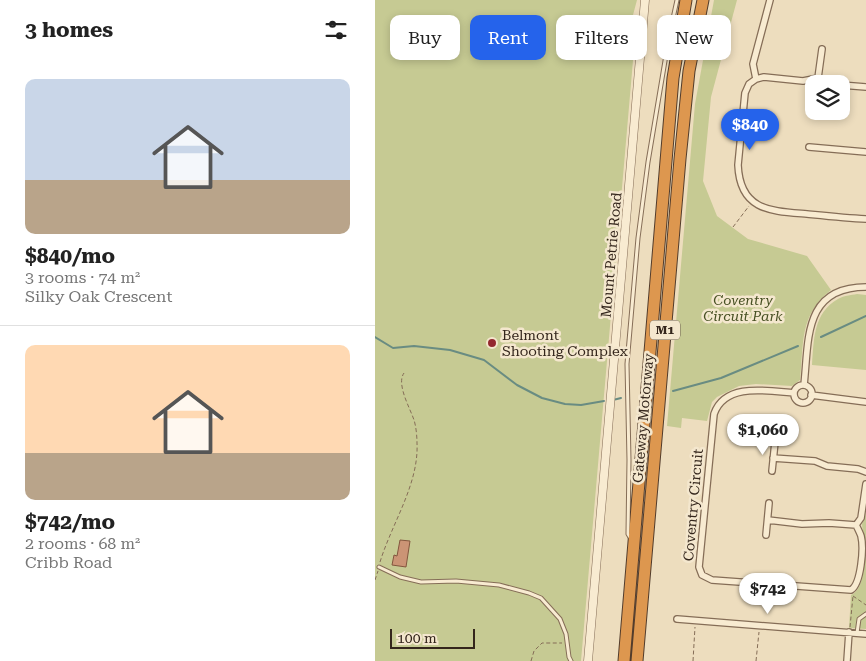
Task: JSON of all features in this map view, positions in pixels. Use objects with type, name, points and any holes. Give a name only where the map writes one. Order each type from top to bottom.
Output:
[{"type":"highway","name":"Gateway Motorway","points":[[624,661],[673,78],[686,0]]},
{"type":"highway","name":"Gateway Motorway","points":[[637,661],[680,159],[689,71],[703,0]]},
{"type":"street","name":"Mount Petrie Road","points":[[588,661],[645,0]]},
{"type":"street","points":[[756,79],[753,64],[770,0]]},
{"type":"street","points":[[818,75],[821,49]]},
{"type":"street","points":[[805,81],[764,77],[756,79],[749,84],[745,93],[738,165],[738,176],[742,186],[753,202],[773,212],[866,219]]},
{"type":"street","points":[[850,86],[866,87]]},
{"type":"street","points":[[809,147],[866,152]]},
{"type":"street","points":[[805,385],[809,332],[814,315],[821,306],[840,291],[866,287]]},
{"type":"street","points":[[805,385],[810,389],[811,395],[808,401],[802,402],[796,399],[794,393],[797,387],[805,385]]},
{"type":"street","name":"Coventry Circuit","points":[[794,393],[744,391],[721,401],[717,406],[714,414],[699,567],[701,575],[712,580],[852,593]]},
{"type":"street","points":[[811,395],[866,402]]},
{"type":"street","points":[[772,471],[775,442]]},
{"type":"street","points":[[773,458],[815,461],[827,466],[858,469],[866,472]]},
{"type":"street","points":[[856,525],[861,518],[863,492],[866,484]]},
{"type":"street","points":[[766,535],[769,503]]},
{"type":"street","points":[[768,520],[802,524],[856,525]]},
{"type":"street","points":[[852,593],[858,583],[862,549],[861,537],[856,525]]},
{"type":"street","points":[[677,619],[866,634]]},
{"type":"street","points":[[847,661],[849,632]]},
{"type":"lane","points":[[634,546],[628,534],[627,364],[644,188],[677,0]]},
{"type":"lane","points":[[379,567],[400,577],[421,582],[499,584],[529,592],[541,598],[560,618],[571,661]]},
{"type":"lane","points":[[857,633],[859,619],[866,614]]},
{"type":"path","points":[[733,228],[753,202]]},
{"type":"path","points":[[375,580],[386,543],[414,474],[417,460],[415,421],[401,382],[404,373]]},
{"type":"path","points":[[852,593],[866,605]]},
{"type":"path","points":[[849,632],[852,593]]},
{"type":"path","points":[[693,661],[695,624]]},
{"type":"path","points":[[756,661],[759,628]]},
{"type":"path","points":[[531,661],[534,651],[542,643],[567,643]]},
{"type":"green space","name":"Belmont Shooting Complex","points":[[375,0],[637,0],[633,15],[556,15],[556,60],[633,60],[581,661],[375,661]]},
{"type":"green space","name":"Coventry Circuit Park","points":[[714,0],[737,0],[731,22],[731,15],[711,15]]},
{"type":"green space","name":"Coventry Circuit Park","points":[[703,60],[721,60],[711,97],[703,181],[717,216],[748,239],[807,256],[831,290],[813,309],[808,320],[803,342],[800,380],[792,386],[756,384],[739,386],[717,397],[712,402],[707,421],[682,418],[681,428],[667,426],[695,104]]},
{"type":"green space","points":[[857,294],[866,295],[866,370],[812,365],[813,346],[819,319],[830,305],[838,299]]},
{"type":"green space","points":[[866,510],[866,629],[849,628],[851,595],[860,586],[864,569],[865,543],[862,524]]},
{"type":"building","points":[[400,540],[410,541],[406,567],[392,565],[394,555],[397,556]]},
{"type":"waterway","points":[[821,337],[866,316]]},
{"type":"waterway","points":[[375,337],[393,348],[414,346],[450,350],[484,360],[517,385],[542,398],[565,404],[581,405],[604,401]]},
{"type":"waterway","points":[[673,391],[721,378],[798,346]]},
{"type":"waterway","points":[[613,400],[621,398]]},
{"type":"place","name":"Belmont Shooting Complex","points":[[492,343]]}]
